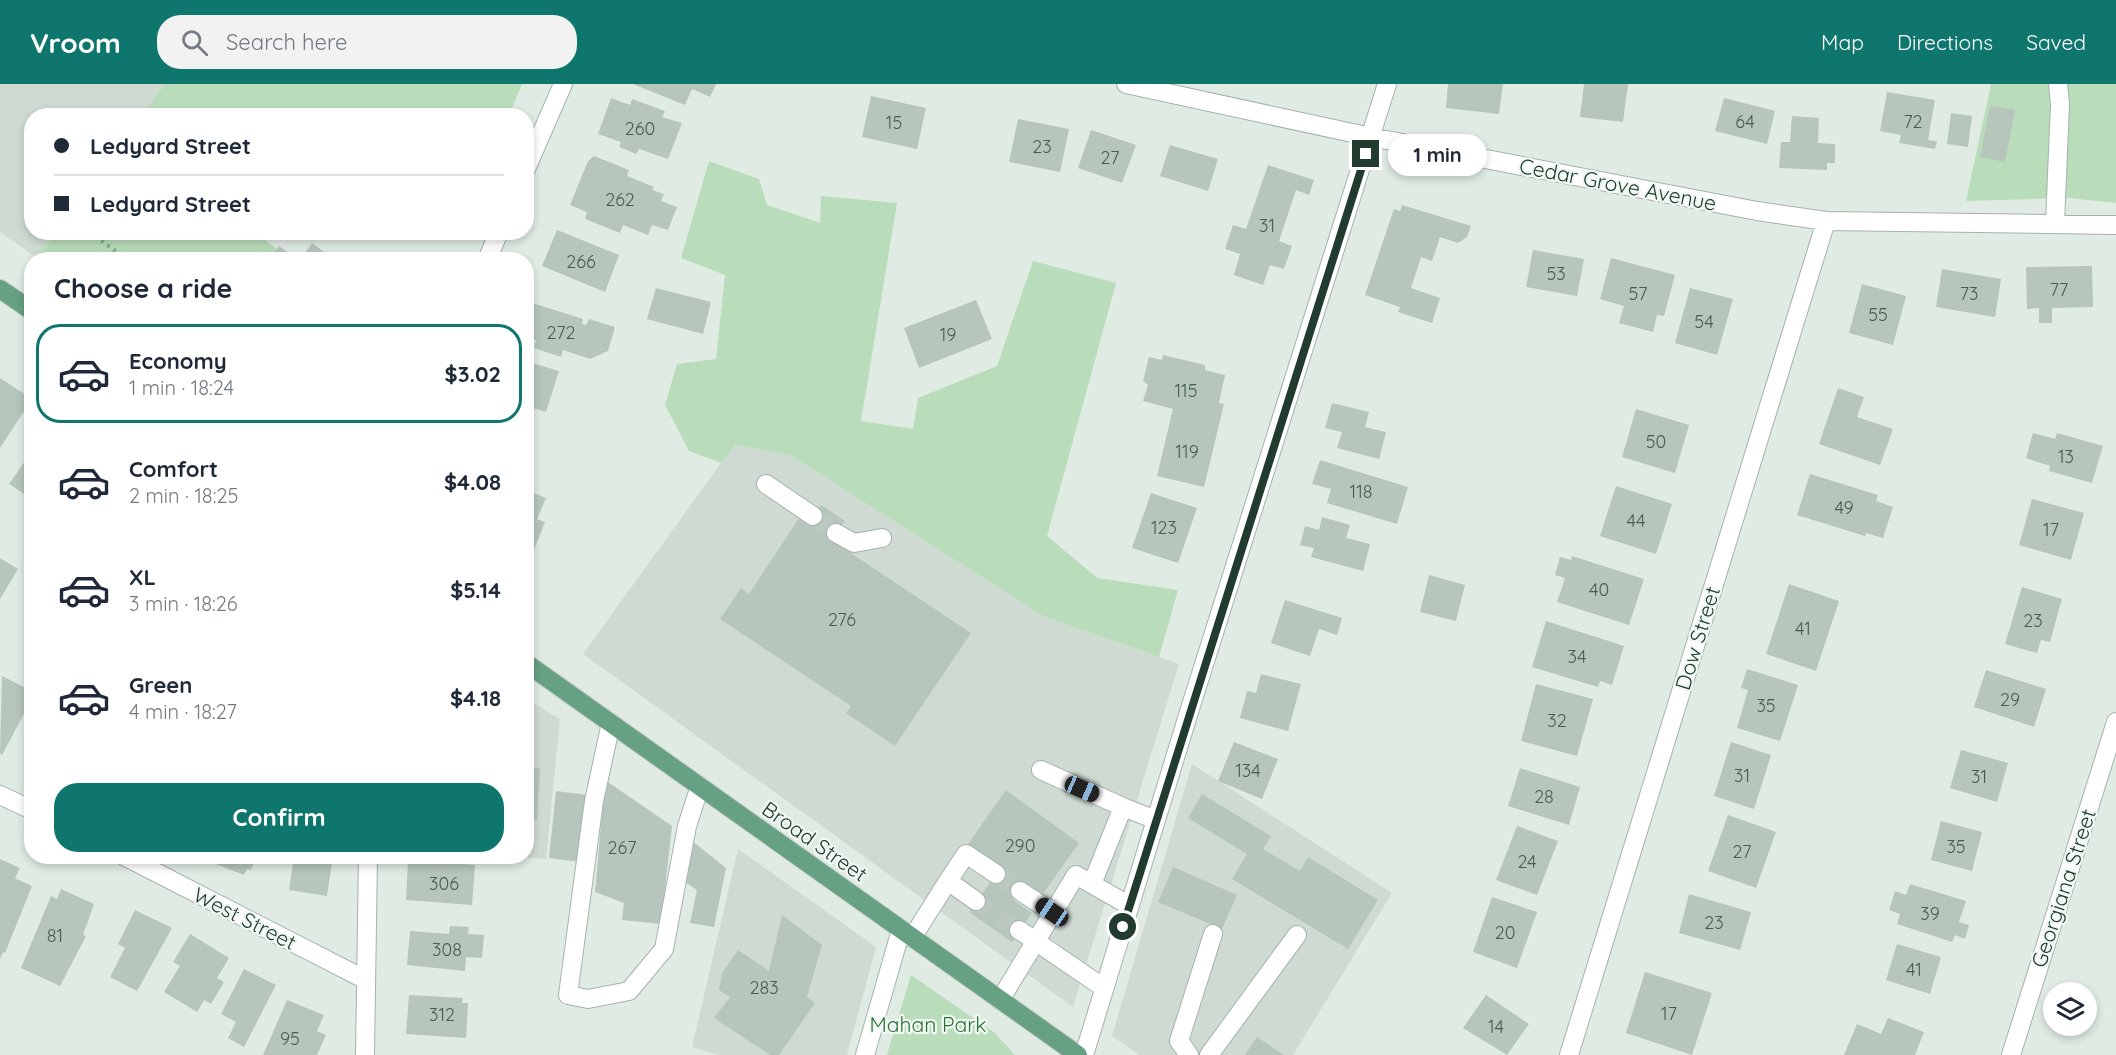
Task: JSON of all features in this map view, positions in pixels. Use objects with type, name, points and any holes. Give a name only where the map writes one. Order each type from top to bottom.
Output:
[{"type":"main road","points":[[0,289],[24,306]]},
{"type":"main road","name":"Broad Street","points":[[534,669],[1078,1055]]},
{"type":"street","points":[[534,151],[563,84]]},
{"type":"street","name":"Cedar Grove Avenue","points":[[1126,84],[1371,137],[1757,211],[1826,221],[2116,225]]},
{"type":"street","points":[[1084,1055],[1387,84]]},
{"type":"street","points":[[2055,224],[2058,84]]},
{"type":"street","name":"Dow Street","points":[[1569,1055],[1826,221]]},
{"type":"street","points":[[766,484],[813,516]]},
{"type":"street","points":[[836,533],[854,543],[882,538]]},
{"type":"street","name":"Georgiana Street","points":[[2011,1055],[2116,722]]},
{"type":"street","points":[[611,723],[594,801],[568,995],[588,999],[629,991],[664,950],[687,826],[699,786]]},
{"type":"street","points":[[1041,770],[1156,820]]},
{"type":"street","points":[[0,795],[24,806]]},
{"type":"street","points":[[1092,884],[1123,807]]},
{"type":"street","points":[[866,1055],[907,934],[966,854],[996,874]]},
{"type":"street","name":"West Street","points":[[140,864],[366,980]]},
{"type":"street","points":[[365,1055],[368,864]]},
{"type":"street","points":[[1000,1000],[1076,875],[1130,906]]},
{"type":"street","points":[[948,881],[976,901]]},
{"type":"street","points":[[1020,891],[1052,912]]},
{"type":"street","points":[[1020,930],[1104,988]]},
{"type":"street","points":[[1189,1055],[1179,1041],[1213,934]]},
{"type":"street","points":[[1209,1055],[1297,935]]},
{"type":"path","points":[[100,240],[117,252]]},
{"type":"shaded area","points":[[0,84],[165,84],[147,108],[24,108],[24,240],[51,240],[42,252],[28,252],[0,232]]},
{"type":"shaded area","points":[[734,445],[790,455],[1043,616],[1179,664],[1073,1007],[583,654]]},
{"type":"shaded area","points":[[534,703],[560,719],[546,859],[534,858]]},
{"type":"shaded area","points":[[1192,764],[1392,893],[1293,1055],[1139,1055],[1112,1036]]},
{"type":"shaded area","points":[[738,849],[876,947],[847,1055],[719,1055],[692,1047]]},
{"type":"green space","points":[[165,84],[522,84],[512,108],[147,108]]},
{"type":"green space","points":[[1991,84],[2116,84],[2116,203],[2070,198],[1966,201]]},
{"type":"green space","points":[[709,161],[759,179],[767,205],[820,223],[821,196],[897,203],[861,421],[913,429],[918,398],[997,366],[1033,261],[1116,283],[1047,536],[1097,578],[1178,590],[1159,657],[1043,616],[790,455],[735,445],[722,463],[689,451],[665,405],[677,364],[716,359],[725,275],[681,258]]},
{"type":"green space","points":[[51,240],[265,240],[277,249],[275,252],[42,252]]},
{"type":"green space","name":"Mahan Park","points":[[911,975],[995,1033],[1015,1055],[887,1055]]},
{"type":"building","points":[[633,84],[716,84],[710,97],[692,89],[685,105]]},
{"type":"building","points":[[1448,84],[1503,84],[1499,114],[1446,108]]},
{"type":"building","points":[[1584,84],[1628,84],[1623,122],[1580,117]]},
{"type":"building","points":[[1887,92],[1935,100],[1928,140],[1937,141],[1935,149],[1899,143],[1901,135],[1880,131]]},
{"type":"building","points":[[871,96],[926,108],[917,149],[862,137]]},
{"type":"building","points":[[611,98],[630,105],[632,99],[665,111],[662,117],[682,123],[668,159],[639,149],[636,154],[619,147],[621,142],[598,134]]},
{"type":"building","points":[[1724,98],[1775,111],[1767,144],[1715,131]]},
{"type":"building","points":[[1990,105],[2015,110],[2005,162],[1980,157]]},
{"type":"building","points":[[1951,113],[1972,116],[1968,147],[1947,144]]},
{"type":"building","points":[[1792,116],[1819,118],[1818,143],[1835,144],[1835,163],[1827,163],[1827,170],[1779,168],[1781,142],[1790,142]]},
{"type":"building","points":[[1018,119],[1069,129],[1060,172],[1009,162]]},
{"type":"building","points":[[1091,130],[1136,145],[1122,183],[1078,168]]},
{"type":"building","points":[[1170,145],[1218,159],[1208,191],[1160,176]]},
{"type":"building","points":[[594,156],[629,170],[627,176],[654,187],[652,190],[664,194],[661,201],[677,207],[668,230],[652,225],[648,235],[623,225],[620,233],[585,219],[587,212],[570,205],[588,161]]},
{"type":"building","points":[[1268,165],[1314,180],[1309,195],[1296,190],[1279,241],[1292,246],[1284,269],[1270,265],[1263,285],[1234,275],[1240,254],[1225,249],[1233,225],[1246,229]]},
{"type":"building","points":[[1402,205],[1471,226],[1467,237],[1458,243],[1440,237],[1432,261],[1421,257],[1411,288],[1440,298],[1432,323],[1398,312],[1400,307],[1365,295],[1394,209],[1400,211]]},
{"type":"building","points":[[557,230],[619,255],[605,292],[542,266]]},
{"type":"building","points":[[312,243],[324,252],[306,252]]},
{"type":"building","points":[[279,246],[287,252],[275,252]]},
{"type":"building","points":[[1533,250],[1584,259],[1577,296],[1526,287]]},
{"type":"building","points":[[1611,258],[1675,275],[1664,316],[1657,315],[1653,332],[1619,323],[1624,306],[1600,299]]},
{"type":"building","points":[[2092,266],[2093,307],[2052,308],[2052,323],[2039,323],[2039,308],[2027,309],[2026,267]]},
{"type":"building","points":[[1942,269],[2001,279],[1995,317],[1936,307]]},
{"type":"building","points":[[1862,284],[1906,296],[1893,345],[1849,333]]},
{"type":"building","points":[[656,288],[711,302],[703,334],[647,319]]},
{"type":"building","points":[[1690,288],[1733,299],[1717,355],[1675,343]]},
{"type":"building","points":[[976,300],[992,339],[919,368],[904,328]]},
{"type":"building","points":[[534,304],[583,319],[582,324],[586,325],[589,319],[615,327],[608,351],[590,359],[563,350],[561,357],[534,348],[536,340],[534,339]]},
{"type":"building","points":[[1163,355],[1205,365],[1205,370],[1225,375],[1219,403],[1224,404],[1204,487],[1157,476],[1173,409],[1143,401],[1148,385],[1143,381],[1149,357],[1162,360]]},
{"type":"building","points":[[534,363],[559,371],[546,412],[534,408]]},
{"type":"building","points":[[0,378],[24,394],[24,411],[0,448]]},
{"type":"building","points":[[1838,388],[1864,397],[1857,417],[1893,429],[1880,465],[1819,444]]},
{"type":"building","points":[[1332,403],[1369,412],[1365,427],[1386,432],[1379,459],[1337,448],[1342,432],[1325,428]]},
{"type":"building","points":[[1636,409],[1689,425],[1675,473],[1622,457]]},
{"type":"building","points":[[2033,433],[2055,439],[2057,433],[2103,446],[2092,483],[2049,471],[2050,466],[2026,458]]},
{"type":"building","points":[[1320,460],[1408,487],[1397,524],[1327,503],[1331,489],[1312,484]]},
{"type":"building","points":[[24,462],[24,494],[9,484]]},
{"type":"building","points":[[1810,474],[1878,495],[1876,501],[1893,507],[1883,538],[1866,533],[1865,536],[1797,515]]},
{"type":"building","points":[[1616,486],[1672,504],[1656,554],[1600,536]]},
{"type":"building","points":[[534,493],[546,498],[537,519],[545,522],[534,550]]},
{"type":"building","points":[[1151,493],[1197,508],[1178,563],[1132,548]]},
{"type":"building","points":[[2032,499],[2084,513],[2071,560],[2019,545]]},
{"type":"building","points":[[821,505],[845,521],[831,540],[971,633],[895,746],[846,713],[851,706],[720,619],[741,588],[749,594],[800,517],[809,523]]},
{"type":"building","points":[[1322,517],[1350,525],[1346,538],[1370,544],[1363,571],[1311,557],[1314,548],[1300,545],[1305,526],[1319,530]]},
{"type":"building","points":[[1572,556],[1644,579],[1629,625],[1557,602],[1565,578],[1555,575],[1560,557],[1571,560]]},
{"type":"building","points":[[0,558],[18,569],[0,599]]},
{"type":"building","points":[[1429,575],[1465,585],[1456,621],[1420,612]]},
{"type":"building","points":[[1789,584],[1839,601],[1816,671],[1766,654]]},
{"type":"building","points":[[2022,587],[2062,599],[2050,642],[2041,640],[2037,653],[2005,644]]},
{"type":"building","points":[[1285,600],[1342,618],[1337,635],[1319,629],[1310,656],[1271,643]]},
{"type":"building","points":[[1546,621],[1624,646],[1612,685],[1600,681],[1598,687],[1532,667]]},
{"type":"building","points":[[1747,669],[1798,685],[1780,741],[1737,728],[1748,690],[1741,688]]},
{"type":"building","points":[[1986,670],[2046,689],[2034,727],[1974,707]]},
{"type":"building","points":[[1261,674],[1301,684],[1288,731],[1240,718],[1247,691],[1256,693]]},
{"type":"building","points":[[2,676],[24,687],[24,714],[2,755],[0,753]]},
{"type":"building","points":[[1536,684],[1593,699],[1577,756],[1521,741]]},
{"type":"building","points":[[1234,742],[1278,759],[1262,799],[1218,781]]},
{"type":"building","points":[[1731,742],[1771,755],[1754,809],[1714,796]]},
{"type":"building","points":[[1961,750],[2008,763],[1997,802],[1950,788]]},
{"type":"building","points":[[534,768],[540,768],[537,820],[534,820]]},
{"type":"building","points":[[1520,768],[1580,787],[1569,825],[1508,806]]},
{"type":"building","points":[[605,780],[672,826],[661,924],[622,920],[624,903],[595,892]]},
{"type":"building","points":[[1006,790],[1079,843],[1040,898],[1023,887],[1013,900],[1032,913],[1012,942],[969,912],[999,870],[966,847]]},
{"type":"building","points":[[556,791],[587,795],[580,862],[549,858]]},
{"type":"building","points":[[1202,794],[1271,836],[1263,849],[1300,871],[1308,857],[1378,900],[1348,949],[1232,879],[1247,854],[1188,818]]},
{"type":"building","points":[[1728,815],[1776,832],[1756,888],[1708,871]]},
{"type":"building","points":[[1941,821],[1982,832],[1972,871],[1931,860]]},
{"type":"building","points":[[1517,826],[1558,841],[1537,895],[1496,880]]},
{"type":"building","points":[[691,840],[726,868],[714,927],[690,923],[697,890],[683,881]]},
{"type":"building","points":[[0,859],[20,868],[15,878],[32,886],[5,953],[3,952],[0,959]]},
{"type":"building","points":[[216,864],[253,864],[251,870],[247,869],[244,875]]},
{"type":"building","points":[[293,864],[332,864],[327,896],[289,890]]},
{"type":"building","points":[[408,864],[475,865],[472,905],[406,900]]},
{"type":"building","points":[[1173,867],[1237,895],[1222,929],[1158,902]]},
{"type":"building","points":[[1910,884],[1966,901],[1959,922],[1969,925],[1965,939],[1955,935],[1952,942],[1897,924],[1900,914],[1889,910],[1895,891],[1906,895]]},
{"type":"building","points":[[61,889],[94,904],[83,935],[86,936],[60,986],[21,968],[51,896],[57,899]]},
{"type":"building","points":[[1689,894],[1751,912],[1740,950],[1679,933]]},
{"type":"building","points":[[1492,897],[1537,912],[1517,968],[1473,952]]},
{"type":"building","points":[[135,910],[172,928],[137,991],[110,977],[125,948],[118,944]]},
{"type":"building","points":[[782,915],[822,945],[807,997],[815,1003],[779,1055],[770,1055],[714,1018],[730,997],[719,990],[722,973],[738,950],[769,971]]},
{"type":"building","points":[[450,926],[469,927],[468,934],[484,935],[482,958],[466,957],[465,971],[407,965],[410,931],[449,934]]},
{"type":"building","points":[[190,934],[229,958],[217,978],[224,982],[211,1004],[204,1000],[197,1012],[164,992],[180,966],[173,962]]},
{"type":"building","points":[[1897,944],[1941,957],[1930,994],[1886,980]]},
{"type":"building","points":[[244,969],[276,985],[244,1047],[228,1038],[236,1022],[221,1014]]},
{"type":"building","points":[[1645,972],[1712,993],[1692,1055],[1626,1033]]},
{"type":"building","points":[[409,995],[463,998],[462,1003],[468,1003],[466,1038],[406,1034]]},
{"type":"building","points":[[1486,995],[1529,1024],[1507,1055],[1463,1028]]},
{"type":"building","points":[[287,1000],[324,1015],[317,1031],[326,1035],[317,1055],[263,1055]]},
{"type":"building","points":[[1888,1018],[1924,1032],[1915,1055],[1844,1055],[1857,1024],[1881,1034]]},
{"type":"building","points":[[1257,1037],[1284,1055],[1245,1055]]},
{"type":"tunnel","points":[[813,516],[836,533]]},
{"type":"tunnel","points":[[996,874],[1020,891]]},
{"type":"tunnel","points":[[976,901],[1019,930]]},
{"type":"route","points":[[1123,927],[1256,497],[1366,154]]}]
